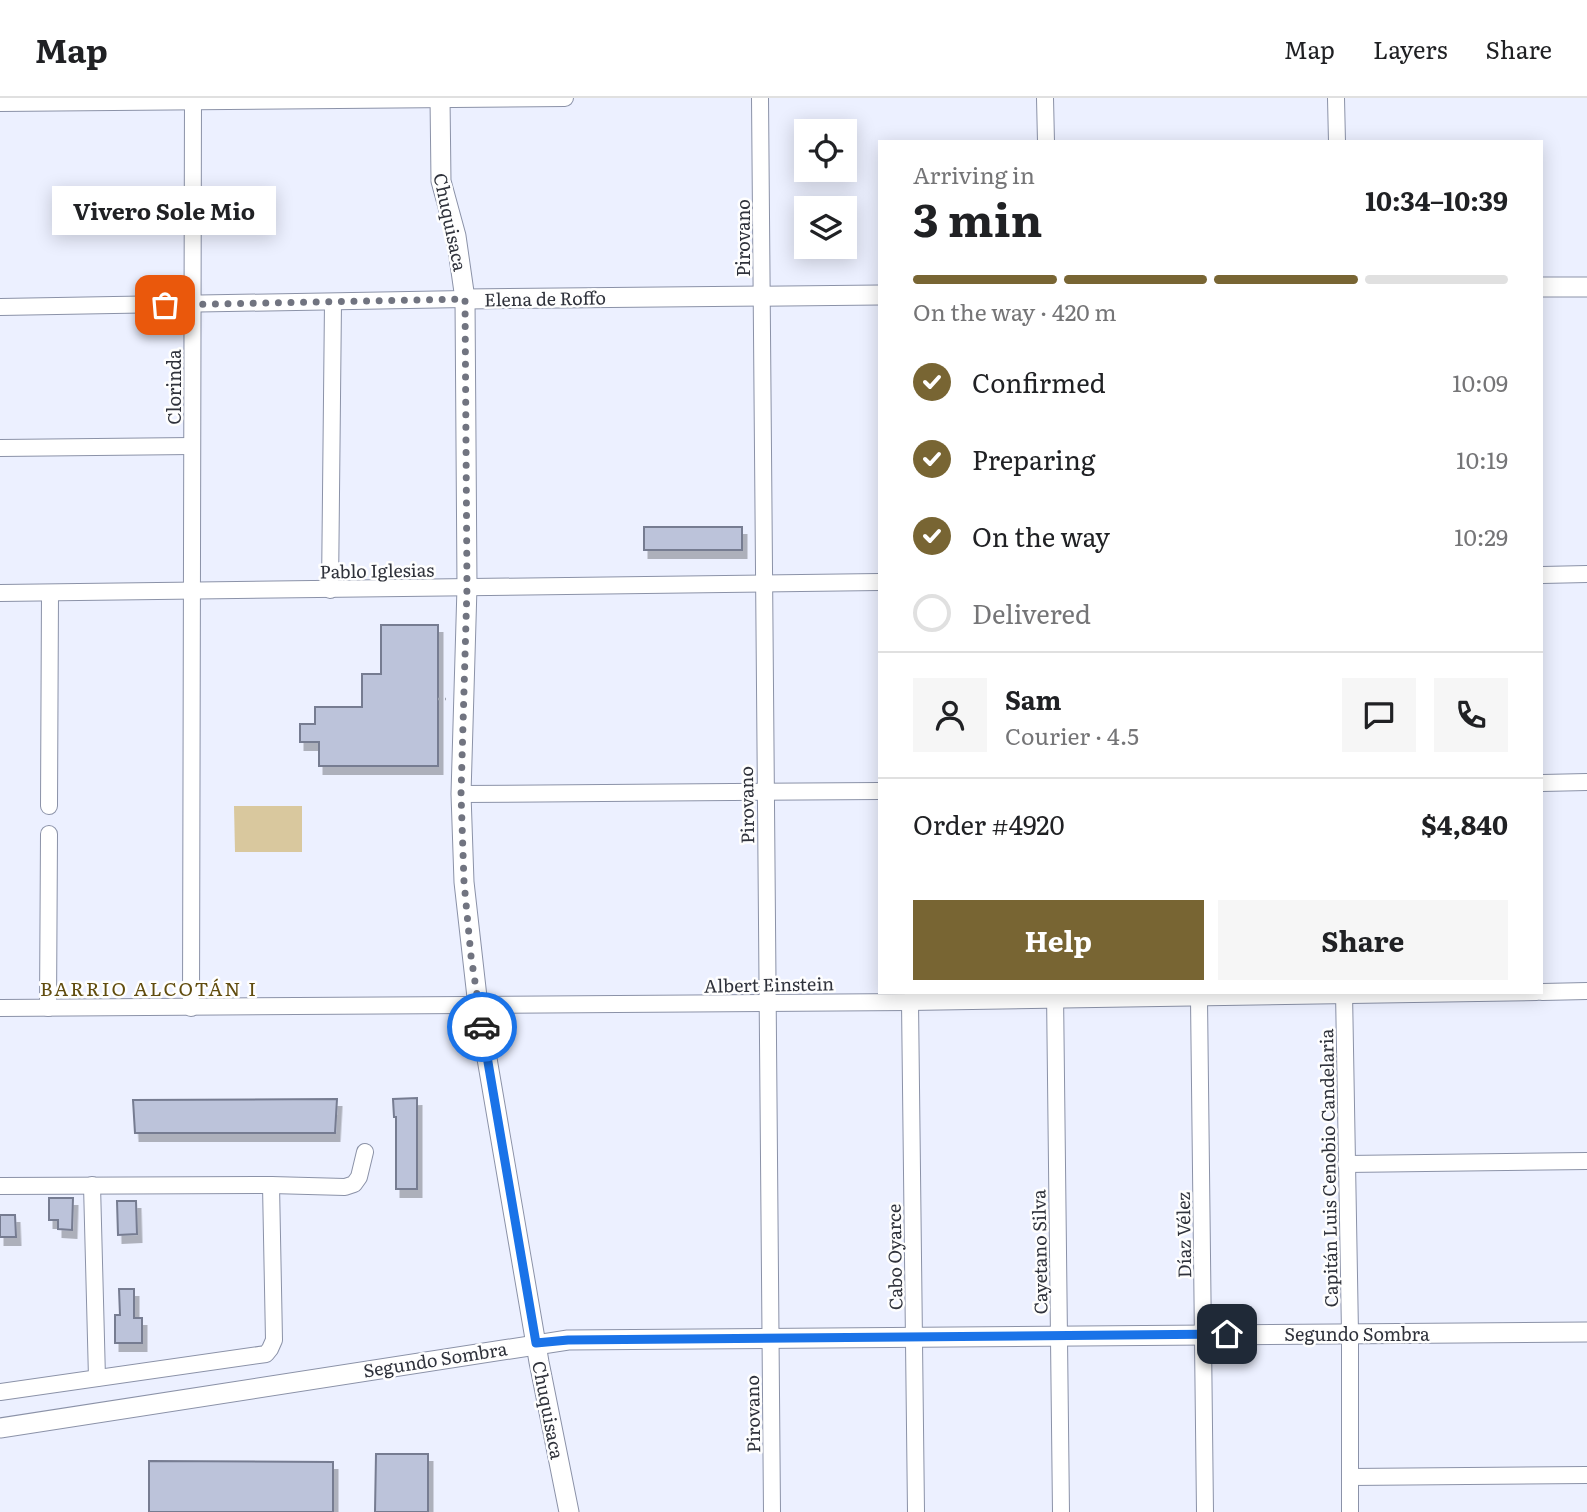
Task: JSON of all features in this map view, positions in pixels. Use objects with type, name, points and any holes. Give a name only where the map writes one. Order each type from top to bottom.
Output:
[{"type":"street","points":[[0,103],[565,98]]},
{"type":"street","name":"Pirovano","points":[[760,98],[772,1512]]},
{"type":"street","points":[[1045,98],[1046,140]]},
{"type":"street","points":[[1336,98],[1337,140]]},
{"type":"street","name":"Chuquisaca","points":[[440,99],[441,181],[460,258],[465,299],[467,587],[461,794],[464,882],[478,1006],[536,1343],[569,1512]]},
{"type":"street","name":"Clorinda","points":[[191,1008],[193,100]]},
{"type":"street","points":[[1543,287],[1587,286]]},
{"type":"street","name":"Elena de Roffo","points":[[0,307],[878,295]]},
{"type":"street","points":[[330,590],[333,302]]},
{"type":"street","points":[[0,449],[192,446]]},
{"type":"street","points":[[1543,575],[1587,575]]},
{"type":"street","name":"Pablo Iglesias","points":[[0,593],[878,582]]},
{"type":"street","points":[[49,806],[50,593]]},
{"type":"street","points":[[1543,783],[1587,782]]},
{"type":"street","points":[[461,794],[878,792]]},
{"type":"street","points":[[48,1008],[49,834]]},
{"type":"street","name":"Albert Einstein","points":[[1543,992],[1587,991]]},
{"type":"street","name":"Albert Einstein","points":[[0,1008],[909,1002],[1055,996],[1199,999],[1344,994]]},
{"type":"street","name":"Capitán Luis Cenobio Candelaria","points":[[1344,994],[1350,1512]]},
{"type":"street","name":"Cayetano Silva","points":[[1055,996],[1061,1512]]},
{"type":"street","name":"Díaz Vélez","points":[[1199,999],[1205,1512]]},
{"type":"street","name":"Cabo Oyarce","points":[[909,1002],[916,1512]]},
{"type":"street","points":[[0,1186],[345,1187],[354,1184],[359,1177],[365,1152]]},
{"type":"street","points":[[1346,1164],[1587,1161]]},
{"type":"street","points":[[92,1185],[97,1378]]},
{"type":"street","points":[[0,1392],[266,1354],[274,1339],[271,1185]]},
{"type":"street","name":"Segundo Sombra","points":[[0,1428],[568,1340],[1587,1332]]},
{"type":"street","points":[[1350,1477],[1587,1475]]},
{"type":"shaded area","points":[[234,806],[302,806],[302,852],[235,852]]},
{"type":"building","points":[[644,527],[742,527],[742,550],[644,550]]},
{"type":"building","points":[[381,625],[438,625],[438,766],[319,766],[319,742],[300,742],[300,724],[315,724],[315,707],[362,707],[362,674],[381,674]]},
{"type":"building","points":[[417,1098],[417,1189],[396,1189],[396,1117],[393,1099]]},
{"type":"building","points":[[337,1099],[335,1133],[135,1133],[133,1100]]},
{"type":"building","points":[[49,1198],[73,1198],[72,1230],[58,1229],[58,1220],[49,1220]]},
{"type":"building","points":[[117,1201],[136,1201],[137,1234],[118,1235]]},
{"type":"building","points":[[0,1215],[15,1215],[16,1237],[0,1237]]},
{"type":"building","points":[[119,1289],[134,1289],[134,1318],[142,1318],[142,1343],[115,1343],[115,1315],[120,1315]]},
{"type":"building","points":[[376,1454],[428,1454],[428,1512],[375,1512]]},
{"type":"building","points":[[149,1461],[333,1462],[333,1512],[149,1512]]},
{"type":"way so far","points":[[165,305],[465,299],[467,587],[461,794],[464,882],[471,956],[482,1027]]},
{"type":"place","name":"Vivero Sole Mio","points":[[165,305]]},
{"type":"district","name":"BARRIO ALCOTÁN I","points":[[149,988]]},
{"type":"route","points":[[482,1027],[536,1343],[568,1340],[1227,1334]]}]
